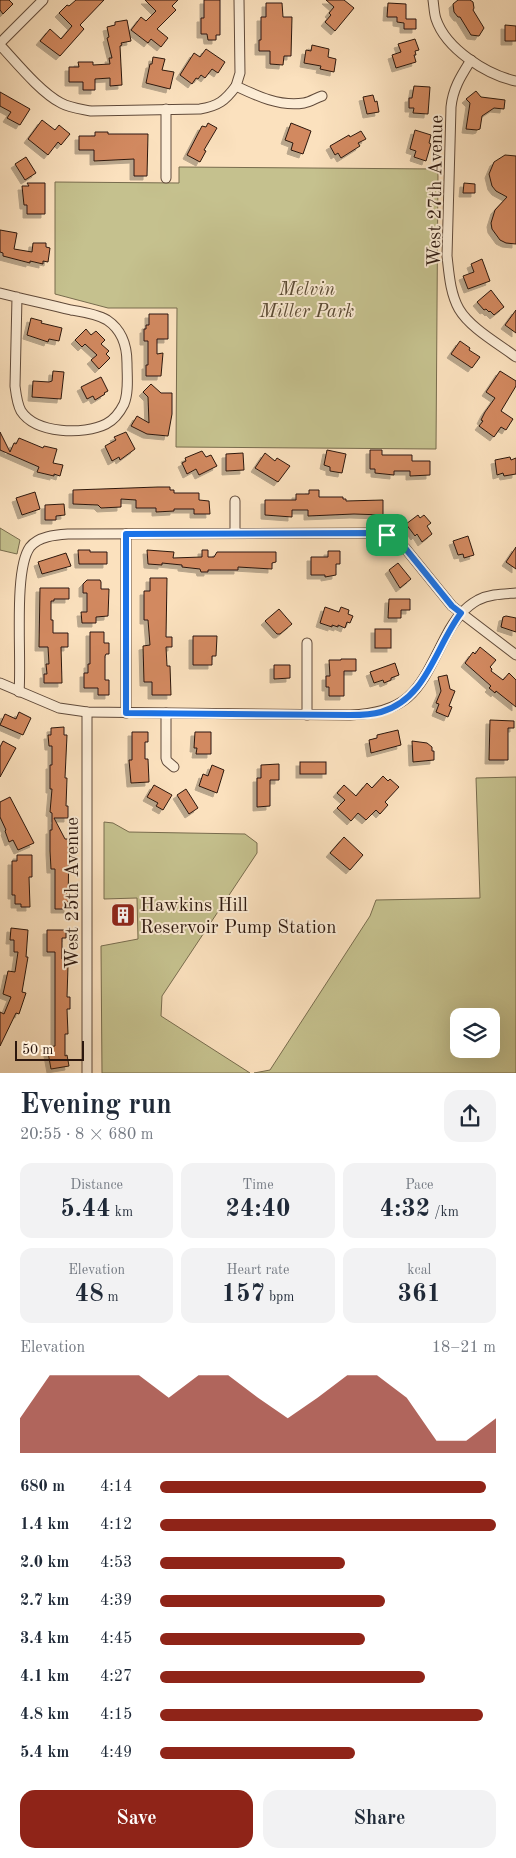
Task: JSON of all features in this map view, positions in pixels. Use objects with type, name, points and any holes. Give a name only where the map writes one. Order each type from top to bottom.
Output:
[{"type":"street","points":[[43,0],[0,44],[47,93],[60,102],[76,109],[91,111],[200,109],[215,106],[228,97],[236,86],[240,73],[239,0]]},
{"type":"street","points":[[433,0],[436,20],[445,35],[471,60],[490,73],[516,81]]},
{"type":"street","name":"West 27th Avenue","points":[[471,60],[452,94],[447,256],[452,293],[459,309],[470,322],[516,357]]},
{"type":"street","points":[[236,86],[264,98],[289,104],[306,103],[322,96]]},
{"type":"street","points":[[166,110],[166,178]]},
{"type":"street","points":[[0,293],[99,316],[107,320],[122,334],[127,353],[127,393],[125,403],[113,419],[106,424],[95,427],[49,429],[39,426],[21,411],[15,386],[17,298]]},
{"type":"street","points":[[235,501],[235,533]]},
{"type":"street","points":[[19,692],[21,673],[21,578],[24,558],[31,545],[47,536],[235,533],[374,533],[387,535],[405,548],[452,606],[516,655]]},
{"type":"street","points":[[126,534],[126,713]]},
{"type":"street","points":[[1,686],[59,708],[87,712],[350,715],[380,712],[407,699],[415,690],[426,676],[452,624],[461,613],[480,599],[490,595],[516,593]]},
{"type":"street","points":[[307,715],[308,643]]},
{"type":"street","name":"West 25th Avenue","points":[[87,712],[87,1073]]},
{"type":"street","points":[[166,713],[167,761],[174,767]]},
{"type":"green space","name":"Melvin Miller Park","points":[[179,167],[438,169],[436,449],[176,447],[177,308],[108,308],[55,294],[55,182],[179,183]]},
{"type":"green space","points":[[0,528],[20,540],[17,554],[0,550]]},
{"type":"green space","points":[[516,777],[516,1073],[254,1073],[270,1070],[370,916],[376,900],[480,898],[476,778]]},
{"type":"green space","points":[[104,822],[113,823],[129,832],[245,834],[257,843],[257,853],[162,996],[161,1016],[250,1073],[102,1073],[101,946],[138,939],[137,898],[104,899]]},
{"type":"building","points":[[0,0],[9,0],[13,4],[3,14],[0,10]]},
{"type":"building","points":[[76,0],[104,0],[80,25],[84,29],[60,56],[40,41],[50,29],[61,39],[72,26],[59,13]]},
{"type":"building","points":[[145,0],[178,0],[172,6],[176,10],[157,29],[168,38],[161,47],[151,39],[148,43],[131,30],[141,17],[146,21],[156,11]]},
{"type":"building","points":[[204,0],[220,0],[220,35],[216,35],[216,40],[208,40],[207,34],[201,34],[201,18],[204,18]]},
{"type":"building","points":[[326,0],[344,0],[354,8],[335,31],[325,22],[331,15],[329,13],[334,7]]},
{"type":"building","points":[[458,0],[470,0],[473,2],[473,10],[484,28],[479,36],[471,35],[460,17],[454,12],[453,4]]},
{"type":"building","points":[[266,3],[282,3],[283,17],[292,17],[291,56],[284,56],[283,65],[270,64],[270,51],[259,51],[261,17],[266,17]]},
{"type":"building","points":[[388,3],[406,4],[406,19],[416,19],[416,29],[404,29],[404,23],[397,22],[397,17],[387,17]]},
{"type":"building","points":[[127,20],[131,41],[121,43],[122,45],[120,46],[122,85],[110,86],[110,78],[95,79],[95,90],[83,90],[83,82],[69,82],[69,67],[79,67],[78,62],[93,62],[93,65],[110,64],[109,58],[112,58],[107,38],[109,37],[107,27],[115,25],[115,22]]},
{"type":"building","points":[[505,25],[516,26],[516,41],[505,41]]},
{"type":"building","points":[[415,39],[419,50],[415,51],[416,55],[414,55],[416,62],[396,68],[392,55],[401,52],[398,44]]},
{"type":"building","points":[[312,45],[329,49],[328,57],[336,59],[334,72],[320,69],[321,66],[304,63],[306,50],[311,51]]},
{"type":"building","points":[[206,49],[225,62],[218,73],[212,69],[205,78],[201,75],[192,84],[180,75],[194,53],[200,57]]},
{"type":"building","points":[[153,57],[165,59],[162,70],[174,72],[170,89],[146,83]]},
{"type":"building","points":[[414,86],[430,87],[428,114],[413,113],[414,108],[409,108],[409,98],[412,98]]},
{"type":"building","points":[[476,91],[481,97],[505,100],[504,109],[494,108],[482,116],[480,129],[466,129],[470,103],[466,99]]},
{"type":"building","points":[[0,92],[30,109],[20,125],[7,118],[11,112],[0,106]]},
{"type":"building","points":[[373,95],[375,102],[377,101],[379,112],[367,114],[363,97]]},
{"type":"building","points":[[42,120],[55,130],[59,125],[70,134],[61,145],[58,142],[48,155],[28,139]]},
{"type":"building","points":[[208,123],[217,128],[204,150],[206,151],[200,162],[187,155],[202,126],[206,127]]},
{"type":"building","points":[[291,123],[311,131],[303,154],[291,150],[293,143],[285,140]]},
{"type":"building","points":[[415,130],[431,135],[429,143],[431,144],[426,161],[414,157],[416,151],[410,149]]},
{"type":"building","points":[[361,131],[366,139],[358,143],[360,146],[341,158],[338,153],[335,155],[330,146],[349,135],[350,137]]},
{"type":"building","points":[[95,132],[108,132],[108,134],[148,134],[147,176],[134,176],[134,159],[94,161],[94,150],[79,150],[79,136],[95,136]]},
{"type":"building","points":[[505,155],[516,156],[516,244],[500,240],[492,229],[491,223],[495,210],[507,197],[496,191],[492,186],[489,174],[494,162]]},
{"type":"building","points":[[26,157],[36,173],[25,180],[15,164]]},
{"type":"building","points":[[27,183],[45,183],[45,214],[27,214],[27,205],[24,205],[22,186],[29,186]]},
{"type":"building","points":[[464,183],[475,184],[475,193],[463,193]]},
{"type":"building","points":[[0,230],[17,233],[14,249],[32,252],[33,243],[46,243],[46,247],[50,248],[48,262],[43,261],[43,264],[30,261],[30,263],[3,256],[3,253],[0,252]]},
{"type":"building","points":[[482,259],[490,281],[468,289],[463,276],[474,272],[471,264]]},
{"type":"building","points":[[491,290],[504,307],[494,315],[486,309],[484,310],[477,302]]},
{"type":"building","points":[[516,310],[516,333],[505,325]]},
{"type":"building","points":[[149,314],[168,314],[168,339],[157,339],[157,354],[163,353],[161,376],[146,376],[148,341],[144,341],[144,329],[146,329],[146,325],[149,325]]},
{"type":"building","points":[[31,318],[42,321],[41,323],[62,328],[59,341],[49,339],[48,342],[27,335]]},
{"type":"building","points":[[86,329],[91,335],[96,331],[105,340],[101,344],[109,351],[106,354],[110,358],[99,369],[91,360],[97,355],[85,344],[82,347],[75,340]]},
{"type":"building","points":[[460,341],[480,357],[472,368],[451,354]]},
{"type":"building","points":[[53,371],[64,372],[61,399],[32,397],[33,381],[52,381]]},
{"type":"building","points":[[500,371],[516,381],[516,386],[501,411],[513,419],[506,430],[501,427],[494,437],[479,426],[483,421],[481,420],[485,412],[495,398],[486,392]]},
{"type":"building","points":[[101,377],[108,391],[95,400],[93,396],[87,399],[81,387]]},
{"type":"building","points":[[151,384],[161,393],[172,393],[172,414],[168,436],[147,434],[131,426],[137,416],[149,423],[148,397],[143,392]]},
{"type":"building","points":[[0,432],[10,452],[14,443],[16,444],[19,438],[43,448],[44,446],[57,449],[53,463],[63,465],[60,476],[37,472],[39,467],[0,450]]},
{"type":"building","points":[[126,432],[135,449],[120,460],[119,457],[112,461],[105,446],[116,440],[114,437]]},
{"type":"building","points":[[327,450],[346,454],[342,473],[330,471],[330,467],[324,465]]},
{"type":"building","points":[[370,450],[382,450],[382,455],[412,455],[412,461],[430,461],[430,475],[410,476],[410,471],[394,471],[394,475],[375,473],[375,469],[370,469]]},
{"type":"building","points":[[202,451],[206,457],[211,455],[217,466],[199,475],[196,469],[187,474],[182,463],[186,461],[185,458]]},
{"type":"building","points":[[243,453],[244,470],[226,471],[226,454]]},
{"type":"building","points":[[265,453],[275,461],[277,458],[290,466],[278,482],[255,468]]},
{"type":"building","points":[[510,457],[511,460],[516,458],[516,474],[504,476],[503,473],[497,475],[495,460]]},
{"type":"building","points":[[170,487],[170,490],[174,490],[174,493],[199,493],[199,500],[209,501],[210,514],[194,514],[194,509],[174,509],[174,511],[156,512],[156,508],[136,508],[136,500],[121,499],[121,507],[101,508],[98,505],[73,504],[73,490]]},
{"type":"building","points":[[309,490],[319,490],[319,497],[343,497],[346,501],[383,500],[383,515],[308,516],[308,510],[292,510],[292,517],[265,515],[265,500],[296,500],[296,494],[309,494]]},
{"type":"building","points":[[35,492],[40,509],[22,515],[16,498]]},
{"type":"building","points":[[64,504],[65,515],[56,516],[56,520],[45,520],[45,505]]},
{"type":"building","points":[[418,515],[420,518],[424,515],[431,523],[427,526],[432,534],[422,542],[417,534],[415,536],[406,524]]},
{"type":"building","points":[[468,536],[474,555],[464,558],[463,554],[458,555],[453,541]]},
{"type":"building","points":[[516,547],[516,569],[506,562]]},
{"type":"building","points":[[78,550],[107,552],[107,564],[79,564]]},
{"type":"building","points":[[147,550],[174,552],[173,558],[202,557],[202,550],[208,550],[208,557],[214,557],[217,552],[276,552],[276,562],[272,563],[272,569],[238,567],[238,570],[208,570],[208,572],[201,572],[200,569],[182,567],[182,565],[148,564]]},
{"type":"building","points":[[328,551],[340,551],[340,564],[336,564],[336,575],[325,577],[325,575],[311,575],[311,557],[328,557]]},
{"type":"building","points":[[66,553],[71,566],[42,574],[38,562]]},
{"type":"building","points":[[398,563],[411,579],[400,588],[389,570]]},
{"type":"building","points":[[150,578],[167,578],[166,637],[172,637],[172,647],[166,647],[167,666],[170,666],[171,695],[152,695],[152,682],[144,682],[143,646],[150,645],[148,620],[144,620],[144,591],[150,591]]},
{"type":"building","points":[[87,580],[100,580],[101,589],[109,589],[108,616],[96,617],[96,623],[82,623],[81,612],[87,612],[87,593],[83,593],[83,584]]},
{"type":"building","points":[[40,588],[69,588],[69,599],[54,599],[54,601],[51,601],[53,633],[68,633],[68,647],[61,647],[62,683],[44,683],[44,674],[47,674],[46,664],[49,664],[48,647],[39,647]]},
{"type":"building","points":[[389,599],[410,599],[410,610],[401,610],[401,618],[388,618]]},
{"type":"building","points":[[325,607],[339,612],[341,607],[349,610],[348,614],[353,616],[350,623],[347,622],[345,628],[338,625],[338,627],[332,625],[332,627],[320,623]]},
{"type":"building","points":[[279,609],[292,624],[280,634],[277,634],[265,621]]},
{"type":"building","points":[[503,617],[516,618],[516,632],[501,627]]},
{"type":"building","points":[[375,629],[391,629],[391,648],[375,648]]},
{"type":"building","points":[[90,632],[104,632],[104,643],[109,643],[109,654],[105,656],[105,680],[109,680],[109,695],[98,695],[98,688],[84,688],[84,673],[88,673],[88,664],[90,664]]},
{"type":"building","points":[[193,636],[217,636],[216,656],[212,656],[212,665],[193,665]]},
{"type":"building","points":[[480,647],[496,660],[490,667],[491,671],[503,680],[509,673],[516,680],[516,707],[496,691],[495,693],[489,688],[491,686],[465,663],[473,652],[475,654]]},
{"type":"building","points":[[356,659],[356,671],[344,671],[344,696],[329,696],[329,687],[326,687],[326,676],[330,676],[329,660]]},
{"type":"building","points":[[395,663],[399,675],[384,683],[383,680],[374,683],[370,672]]},
{"type":"building","points":[[274,665],[290,665],[290,678],[274,679]]},
{"type":"building","points":[[447,675],[450,689],[455,691],[449,706],[452,707],[448,717],[436,712],[439,704],[436,703],[441,691],[438,677]]},
{"type":"building","points":[[19,712],[31,718],[23,735],[0,725],[5,714],[16,719]]},
{"type":"building","points":[[490,720],[514,721],[514,728],[508,728],[508,760],[489,760]]},
{"type":"building","points":[[64,727],[64,735],[67,735],[65,778],[67,778],[66,806],[68,806],[68,818],[54,818],[65,839],[69,839],[68,909],[55,909],[55,869],[51,869],[50,851],[52,789],[50,789],[50,765],[52,765],[52,746],[49,746],[48,735],[51,735],[51,728]]},
{"type":"building","points":[[398,730],[401,745],[371,753],[369,740],[377,738],[377,735]]},
{"type":"building","points":[[132,732],[148,732],[148,742],[145,742],[145,759],[148,759],[149,782],[131,783],[129,760],[132,760]]},
{"type":"building","points":[[195,732],[211,732],[211,754],[196,754],[197,748],[194,748]]},
{"type":"building","points":[[3,741],[16,748],[0,777],[0,747]]},
{"type":"building","points":[[412,741],[427,743],[432,747],[434,760],[413,762]]},
{"type":"building","points":[[300,762],[326,762],[326,774],[300,774]]},
{"type":"building","points":[[279,764],[279,780],[270,780],[270,806],[257,807],[257,778],[261,778],[261,765]]},
{"type":"building","points":[[212,765],[224,770],[217,793],[199,786],[203,774],[208,776]]},
{"type":"building","points":[[383,776],[399,787],[385,802],[388,805],[380,814],[376,810],[366,820],[358,813],[351,821],[337,808],[345,800],[337,793],[344,785],[356,796],[367,783],[372,788]]},
{"type":"building","points":[[154,785],[172,795],[163,810],[156,806],[158,803],[147,797]]},
{"type":"building","points":[[186,789],[198,808],[189,814],[177,795]]},
{"type":"building","points":[[10,797],[34,843],[18,850],[13,840],[9,842],[0,817],[0,802]]},
{"type":"building","points":[[344,837],[363,855],[350,870],[330,853]]},
{"type":"building","points":[[17,855],[32,855],[32,877],[29,877],[30,907],[21,907],[21,904],[15,904],[15,895],[12,895],[12,861],[17,861]]},
{"type":"building","name":"Hawkins Hill Reservoir Pump Station","points":[[129,908],[129,921],[117,921],[116,909]]},
{"type":"building","points":[[11,928],[28,930],[26,957],[28,957],[22,992],[26,993],[19,1014],[16,1013],[0,1046],[0,1012],[4,1014],[11,997],[3,994],[8,971],[15,972],[18,952],[14,952],[14,940],[10,940]]},
{"type":"building","points":[[47,930],[66,930],[66,938],[62,938],[62,959],[65,959],[65,967],[68,966],[67,997],[70,997],[70,1009],[67,1009],[68,1034],[65,1034],[65,1056],[67,1055],[69,1066],[51,1069],[47,1047],[55,1046],[55,952],[47,952]]},
{"type":"place","name":"Hawkins Hill Reservoir Pump Station","points":[[123,915]]},
{"type":"route","points":[[374,533],[387,535],[405,548],[452,606],[461,613],[452,624],[426,676],[407,699],[394,707],[365,715],[126,713],[126,534],[374,533]]}]
